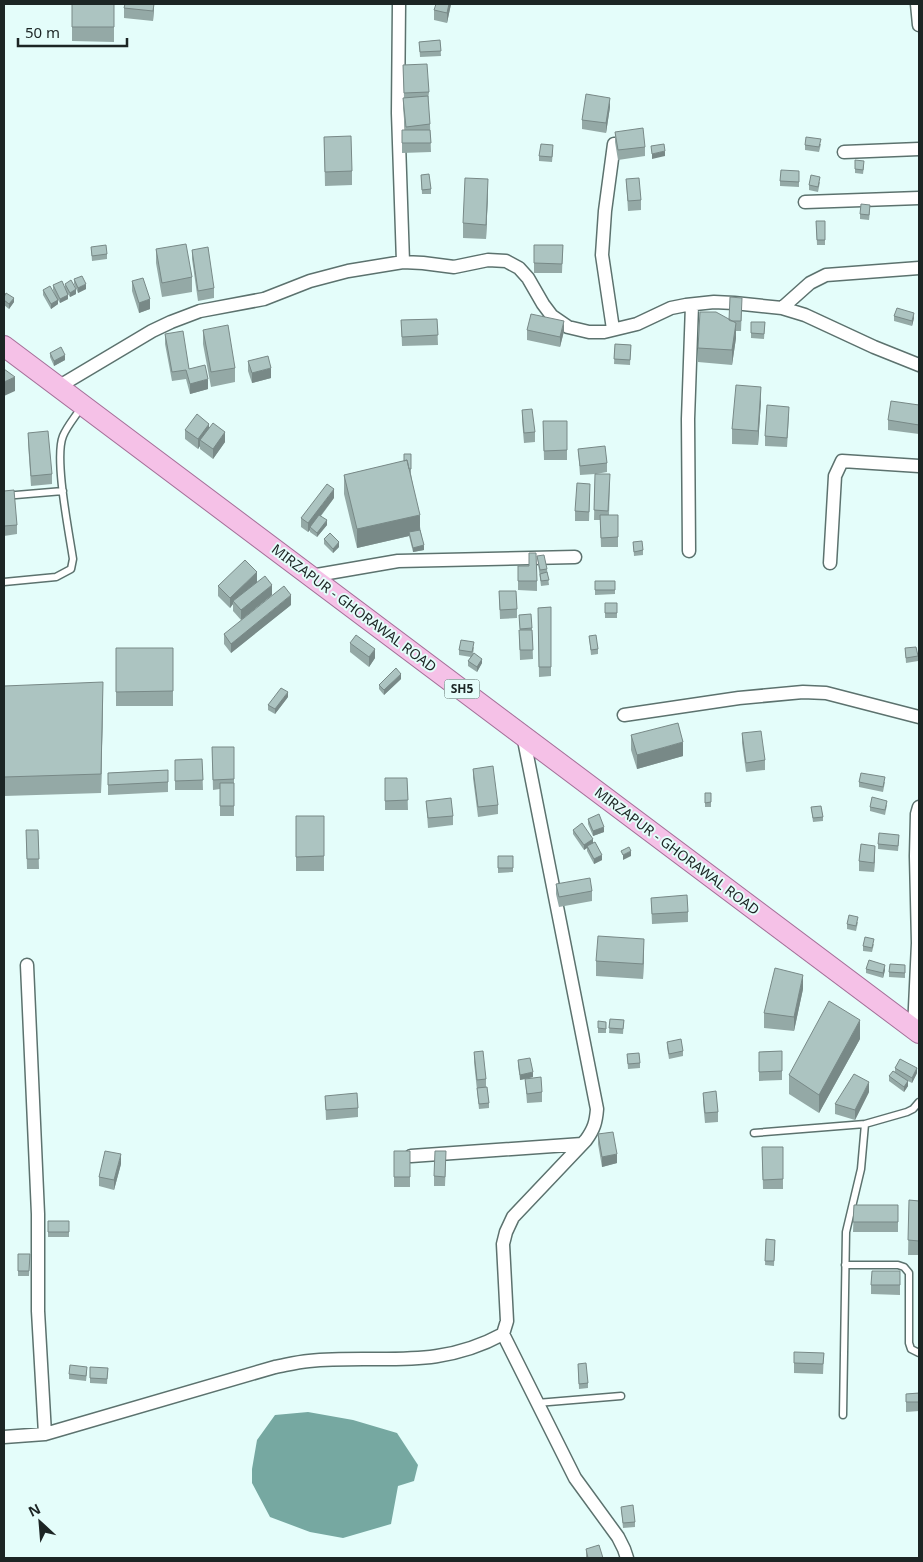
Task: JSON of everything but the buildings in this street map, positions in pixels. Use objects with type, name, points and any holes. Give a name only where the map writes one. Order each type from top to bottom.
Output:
[{"type":"main road","name":"MIRZAPUR - GHORAWAL ROAD","points":[[4,346],[916,1031]]},
{"type":"street","points":[[400,4],[398,113],[403,262]]},
{"type":"street","points":[[917,4],[919,25]]},
{"type":"street","points":[[612,329],[602,255],[605,211],[614,144]]},
{"type":"street","points":[[844,152],[919,149]]},
{"type":"street","points":[[805,202],[919,198]]},
{"type":"street","points":[[58,387],[152,331],[178,319],[200,312],[264,299],[310,282],[348,271],[403,262],[454,266],[488,260],[506,261],[519,268],[528,278],[552,316],[568,326],[589,332],[604,332],[637,324],[671,308],[714,302],[782,308],[817,320],[874,347],[919,365]]},
{"type":"street","points":[[782,308],[810,283],[826,276],[919,268]]},
{"type":"street","points":[[688,551],[688,419],[692,305]]},
{"type":"street","points":[[830,564],[835,476],[842,461],[919,466]]},
{"type":"street","points":[[312,576],[398,561],[575,557]]},
{"type":"street","points":[[624,715],[739,698],[803,692],[826,693],[919,717]]},
{"type":"street","points":[[523,735],[597,1110],[593,1131],[513,1217],[506,1232],[503,1244],[507,1321],[503,1334],[575,1478],[618,1537],[627,1558]]},
{"type":"street","points":[[916,1031],[918,943],[916,856],[917,814],[919,807]]},
{"type":"street","points":[[27,965],[38,1214],[38,1311],[45,1434]]},
{"type":"street","points":[[411,1156],[582,1144]]},
{"type":"street","points":[[4,1437],[45,1434],[275,1367],[309,1361],[423,1359],[450,1355],[483,1344],[503,1334]]},
{"type":"lane","points":[[4,582],[56,577],[71,569],[72,559],[60,469],[63,436],[82,406]]},
{"type":"lane","points":[[4,496],[63,491]]},
{"type":"lane","points":[[754,1133],[865,1124],[907,1112],[913,1109],[919,1102]]},
{"type":"lane","points":[[843,1415],[846,1232],[861,1169],[865,1124]]},
{"type":"lane","points":[[845,1266],[898,1265],[904,1267],[909,1273],[909,1343],[911,1349],[919,1353]]},
{"type":"lane","points":[[537,1403],[621,1396]]},
{"type":"shaded area","points":[[308,1412],[353,1420],[397,1433],[418,1465],[414,1481],[398,1486],[391,1524],[343,1538],[310,1532],[270,1517],[252,1483],[252,1469],[257,1440],[275,1415]]}]
